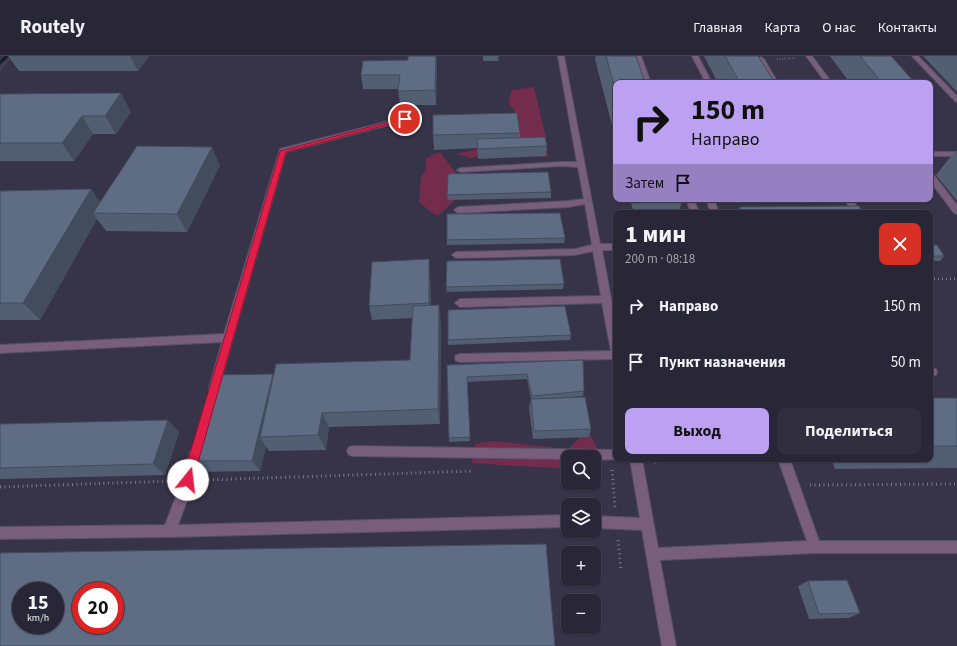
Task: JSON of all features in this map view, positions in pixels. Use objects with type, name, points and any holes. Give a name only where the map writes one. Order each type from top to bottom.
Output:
[{"type":"street","points":[[561,56],[613,335]]},
{"type":"street","points":[[638,56],[647,80]]},
{"type":"street","points":[[695,56],[707,80]]},
{"type":"street","points":[[809,56],[827,80]]},
{"type":"street","points":[[916,56],[957,100]]},
{"type":"street","points":[[761,59],[773,80]]},
{"type":"street","points":[[211,398],[283,151],[405,119]]},
{"type":"street","points":[[933,154],[957,154]]},
{"type":"street","points":[[462,170],[561,164],[581,165]]},
{"type":"street","points":[[933,180],[957,211]]},
{"type":"street","points":[[458,210],[588,202]]},
{"type":"street","points":[[456,255],[576,252],[597,247],[613,247]]},
{"type":"street","points":[[460,303],[606,299]]},
{"type":"street","points":[[0,349],[228,338]]},
{"type":"street","points":[[460,358],[613,355]]},
{"type":"street","points":[[169,531],[188,480],[198,443]]},
{"type":"street","points":[[353,451],[613,455]]},
{"type":"street","points":[[637,462],[654,554],[669,646]]},
{"type":"street","points":[[785,462],[815,547]]},
{"type":"street","points":[[0,533],[169,531],[561,521]]},
{"type":"street","points":[[601,522],[648,524]]},
{"type":"street","points":[[654,554],[815,547],[957,547]]},
{"type":"path","points":[[0,69],[12,56]]},
{"type":"path","points":[[778,59],[794,58]]},
{"type":"path","points":[[933,279],[957,278]]},
{"type":"path","points":[[651,464],[658,462]]},
{"type":"path","points":[[0,487],[481,470]]},
{"type":"path","points":[[793,485],[957,484]]},
{"type":"shaded area","points":[[534,87],[546,138],[548,157],[488,153],[472,158],[456,154],[474,150],[518,146],[519,117],[508,102],[512,90]]},
{"type":"shaded area","points":[[440,152],[463,182],[453,202],[438,216],[419,202],[421,177],[426,170],[426,158]]},
{"type":"shaded area","points":[[587,429],[599,450],[561,450],[561,469],[472,463],[475,444],[492,441],[569,449]]},
{"type":"building","points":[[408,56],[436,56],[435,90],[398,91],[400,75],[361,75],[363,61],[408,60]]},
{"type":"building","points":[[606,56],[636,56],[644,80],[613,81]]},
{"type":"building","points":[[725,56],[758,56],[773,80],[738,80]]},
{"type":"building","points":[[860,56],[891,56],[912,80],[880,80]]},
{"type":"building","points":[[121,93],[105,116],[82,116],[62,143],[0,143],[0,94]]},
{"type":"building","points":[[517,113],[520,133],[433,135],[433,115]]},
{"type":"building","points":[[545,137],[547,146],[478,149],[477,139]]},
{"type":"building","points":[[137,146],[212,147],[177,214],[93,213]]},
{"type":"building","points":[[548,172],[551,192],[447,195],[448,174]]},
{"type":"building","points":[[91,189],[23,303],[0,303],[0,191]]},
{"type":"building","points":[[859,206],[861,210],[742,210],[740,207]]},
{"type":"building","points":[[560,213],[565,238],[447,240],[447,214]]},
{"type":"building","points":[[933,245],[937,245],[944,256],[933,256]]},
{"type":"building","points":[[429,259],[429,303],[369,306],[372,262]]},
{"type":"building","points":[[560,259],[564,284],[446,287],[447,261]]},
{"type":"building","points":[[439,305],[438,409],[322,413],[318,435],[260,437],[276,364],[410,360],[413,306]]},
{"type":"building","points":[[565,306],[571,335],[448,340],[448,310]]},
{"type":"building","points":[[583,360],[584,391],[532,396],[527,374],[467,377],[470,437],[449,438],[447,365]]},
{"type":"building","points":[[273,374],[252,461],[188,461],[216,375]]},
{"type":"building","points":[[585,397],[591,429],[534,431],[531,399]]},
{"type":"building","points":[[933,398],[957,398],[957,446],[933,446]]},
{"type":"building","points":[[168,420],[153,464],[0,468],[0,424]]},
{"type":"building","points":[[546,544],[555,646],[0,646],[0,553]]},
{"type":"building","points":[[847,580],[860,613],[819,614],[808,581]]},
{"type":"waterway","points":[[0,63],[7,56]]},
{"type":"route","points":[[188,480],[283,151],[405,119]]}]
